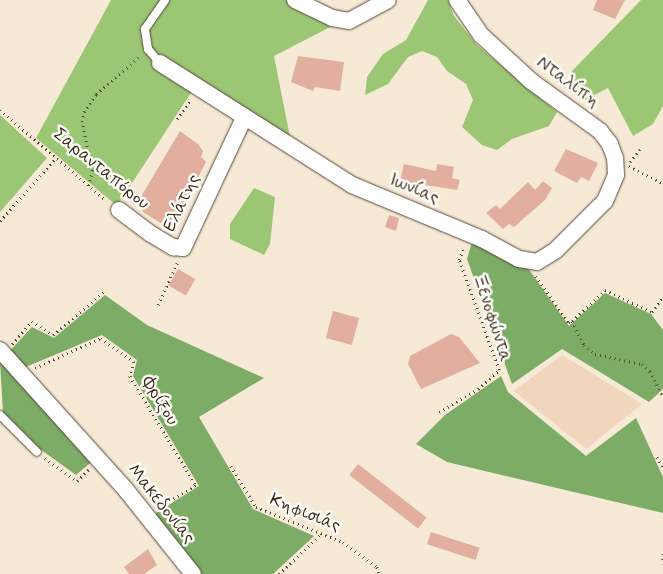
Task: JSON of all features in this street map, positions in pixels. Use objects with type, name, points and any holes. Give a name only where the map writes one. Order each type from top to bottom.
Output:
[{"type":"street","points":[[295,0],[332,18],[348,21],[388,0]]},
{"type":"street","name":"Νταλίπη","points":[[457,0],[481,35],[531,81],[600,131],[621,162]]},
{"type":"street","name":"Ιωνίας","points":[[160,63],[352,185],[469,234],[526,261]]},
{"type":"street","name":"Ελάτης","points":[[183,248],[244,118]]},
{"type":"street","points":[[526,261],[537,262],[550,255],[604,201],[621,162]]},
{"type":"street","name":"Σαρανταπόρου","points":[[119,210],[150,234],[173,246],[183,248]]},
{"type":"street","name":"Μακεδονίας","points":[[1,354],[23,374],[98,459],[193,574]]},
{"type":"lane","points":[[160,63],[148,49],[145,37],[147,22],[165,0]]},
{"type":"lane","points":[[0,415],[37,452]]},
{"type":"path","points":[[89,186],[92,171],[82,122],[84,112],[96,94],[148,49]]},
{"type":"path","points":[[177,119],[198,87]]},
{"type":"path","name":"Σαρανταπόρου","points":[[0,110],[119,210]]},
{"type":"path","points":[[640,149],[621,162],[663,183]]},
{"type":"path","points":[[0,222],[56,158]]},
{"type":"path","name":"Ξενοφώντα","points":[[439,412],[478,389],[500,370],[459,260],[469,234]]},
{"type":"path","name":"Ελάτης","points":[[158,305],[183,248]]},
{"type":"path","points":[[526,261],[569,323],[605,290],[652,312],[663,296]]},
{"type":"path","points":[[1,354],[32,321],[53,335],[106,290]]},
{"type":"path","points":[[572,321],[584,345],[595,354],[642,364],[650,371],[663,396]]},
{"type":"path","name":"Φρίξου","points":[[23,374],[101,338],[134,362],[130,376],[196,486],[146,515]]},
{"type":"path","points":[[37,452],[77,481],[98,459]]},
{"type":"path","points":[[657,457],[663,468]]},
{"type":"path","name":"Κηφισιάς","points":[[231,466],[256,507],[320,535],[343,542],[377,567],[380,574]]},
{"type":"path","points":[[279,574],[320,535]]},
{"type":"path","points":[[662,564],[663,554]]},
{"type":"shaded area","points":[[562,355],[642,404],[586,449],[514,391]]},
{"type":"green space","points":[[111,0],[291,0],[338,23],[274,56],[290,137],[198,82],[117,206],[36,138]]},
{"type":"green space","points":[[428,0],[448,0],[454,16],[477,45],[557,112],[549,126],[512,139],[497,150],[482,145],[462,127],[473,100],[466,84],[447,71],[437,57],[422,51],[408,57],[388,84],[365,95],[367,77],[383,54],[406,40]]},
{"type":"green space","points":[[641,0],[663,0],[663,106],[653,124],[633,136],[608,88],[583,101],[569,87],[572,71]]},
{"type":"green space","points":[[0,115],[47,158],[0,212]]},
{"type":"green space","points":[[254,188],[275,197],[270,244],[264,255],[230,239],[230,224]]},
{"type":"green space","points":[[472,242],[525,264],[569,326],[605,293],[651,314],[663,330],[663,389],[649,402],[562,349],[512,384],[467,259]]},
{"type":"green space","points":[[105,295],[147,325],[264,378],[199,417],[253,509],[314,536],[273,574],[196,574],[151,516],[199,486],[133,376],[137,360],[102,335],[21,369],[7,354],[32,327],[54,338]]},
{"type":"green space","points":[[0,362],[95,459],[76,475],[40,449],[3,412]]},
{"type":"green space","points":[[501,376],[508,392],[586,456],[636,418],[663,477],[663,513],[447,462],[416,444],[445,415]]},
{"type":"building","points":[[597,0],[625,0],[615,19],[593,10]]},
{"type":"building","points":[[298,56],[344,62],[340,91],[315,87],[313,91],[291,82]]},
{"type":"building","points":[[180,131],[198,144],[203,151],[201,157],[206,162],[176,220],[173,218],[167,227],[143,212],[139,200]]},
{"type":"building","points":[[566,149],[598,163],[589,181],[581,177],[577,183],[554,171]]},
{"type":"building","points":[[404,164],[436,171],[437,164],[454,167],[452,178],[460,180],[457,190],[400,181]]},
{"type":"building","points":[[543,181],[552,188],[545,200],[514,227],[509,224],[503,229],[486,213],[496,205],[500,209],[528,182],[535,190]]},
{"type":"building","points":[[389,215],[399,218],[396,231],[385,227]]},
{"type":"building","points":[[178,269],[195,279],[186,295],[168,285]]},
{"type":"building","points":[[333,311],[359,318],[352,345],[326,338]]},
{"type":"building","points":[[451,334],[459,337],[480,363],[421,389],[408,364],[410,356]]},
{"type":"building","points":[[358,464],[427,518],[418,529],[349,475]]},
{"type":"building","points":[[431,532],[480,548],[475,560],[427,544]]},
{"type":"building","points":[[148,549],[157,565],[144,574],[129,574],[124,567]]}]
